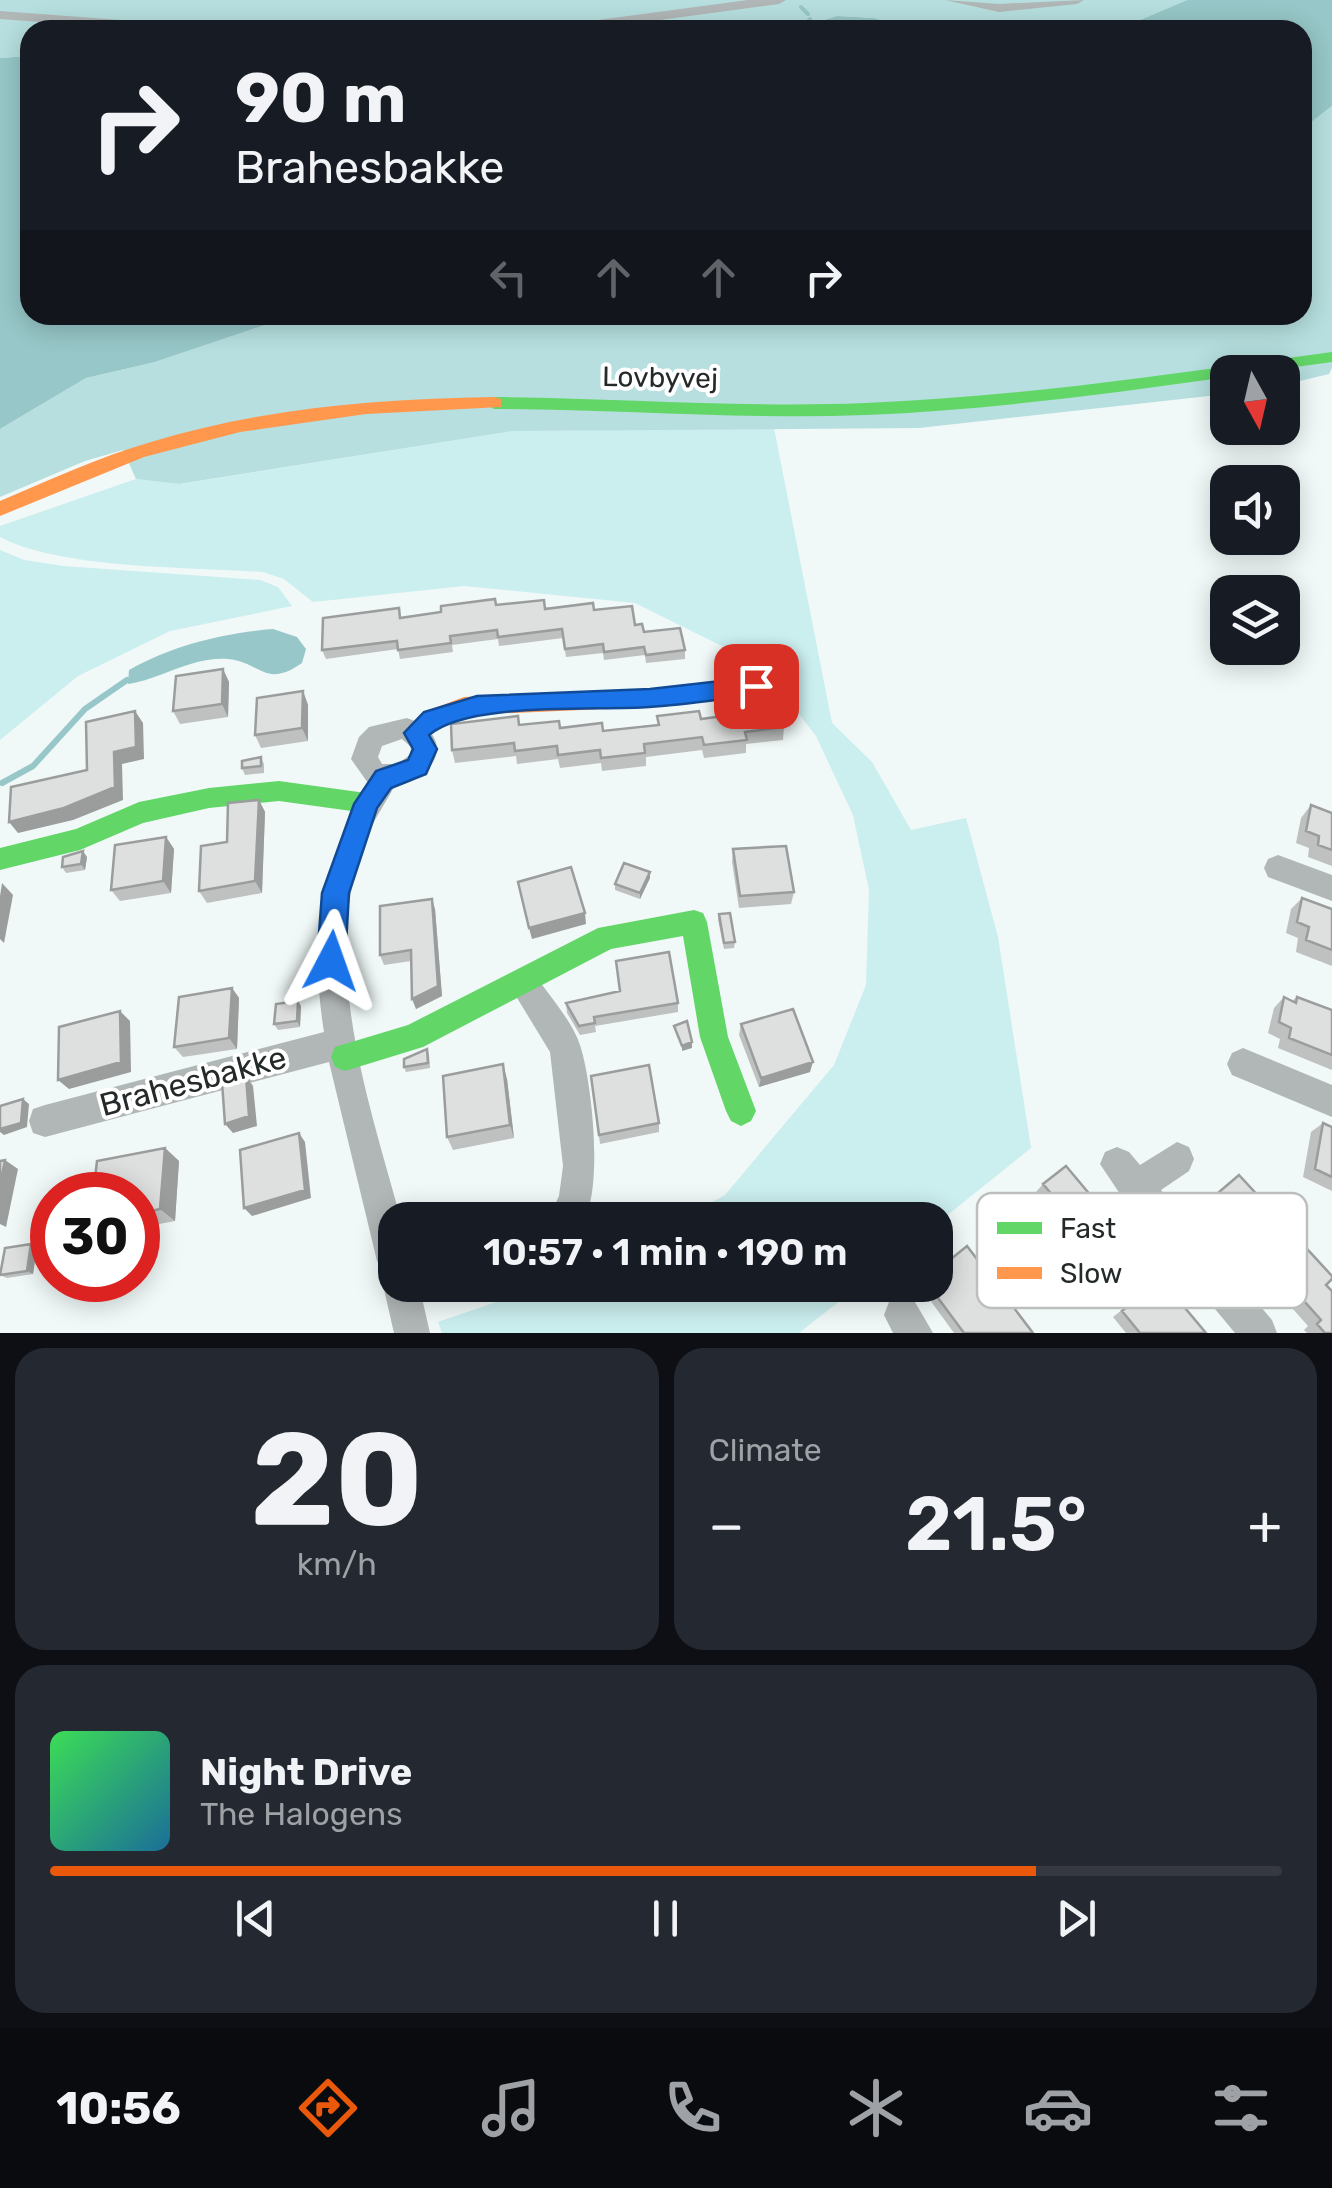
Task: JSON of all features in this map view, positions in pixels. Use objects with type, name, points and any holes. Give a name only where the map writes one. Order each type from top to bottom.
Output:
[{"type":"street","points":[[629,20],[779,0]]},
{"type":"street","points":[[952,0],[999,8],[1077,0]]},
{"type":"street","points":[[0,15],[67,20]]},
{"type":"street","name":"Lovbyvej","points":[[0,509],[112,462],[238,427],[303,415],[397,406],[497,404],[854,409],[959,405],[1332,357]]},
{"type":"street","points":[[380,1202],[343,1050],[331,961],[336,893],[375,791],[365,750],[370,741],[387,730],[416,733],[432,719],[464,706],[650,698],[756,686]]},
{"type":"street","points":[[0,859],[80,839],[139,813],[209,798],[279,790],[375,791],[417,767],[425,749],[416,733]]},
{"type":"street","points":[[1278,868],[1332,888]]},
{"type":"street","name":"Brahesbakke","points":[[45,1121],[413,1037],[606,937],[694,922],[714,1037],[742,1111]]},
{"type":"street","points":[[523,983],[565,1047],[580,1166],[575,1202]]},
{"type":"street","points":[[1243,1064],[1332,1101]]},
{"type":"street","points":[[1141,1193],[1127,1176],[1178,1159]]},
{"type":"street","points":[[405,1302],[412,1333]]},
{"type":"street","points":[[1238,1308],[1259,1333]]},
{"type":"shaded area","points":[[0,0],[1187,0],[1140,20],[880,20],[837,16],[824,20],[20,20],[20,57],[0,58]]},
{"type":"shaded area","points":[[1187,0],[1332,0],[1332,106],[1312,121],[1312,20],[1140,20]]},
{"type":"shaded area","points":[[837,16],[880,20],[824,20]]},
{"type":"shaded area","points":[[20,57],[20,325],[265,325],[155,362],[86,378],[0,429],[0,58]]},
{"type":"shaded area","points":[[1332,106],[1329,374],[1300,381],[1300,355],[1210,355],[1210,396],[919,428],[513,431],[179,484],[136,479],[123,450],[85,461],[0,497],[0,429],[86,378],[155,362],[265,325],[1312,325],[1312,121]]},
{"type":"shaded area","points":[[774,428],[832,723],[872,762],[911,830],[966,818],[998,937],[1031,1148],[953,1211],[953,1202],[712,1202],[725,1195],[834,1065],[866,985],[869,890],[853,815],[816,736],[778,687],[732,651],[635,603],[464,586],[313,602],[284,579],[263,572],[91,561],[26,547],[0,537],[0,526],[136,479],[180,484],[513,431]]},
{"type":"shaded area","points":[[0,550],[24,560],[63,566],[260,580],[278,587],[292,606],[170,631],[78,676],[0,740]]},
{"type":"shaded area","points":[[273,629],[297,637],[306,649],[302,663],[271,674],[239,661],[215,659],[128,684],[129,670],[181,647]]},
{"type":"shaded area","points":[[496,1302],[838,1302],[799,1333],[442,1333],[438,1322]]},
{"type":"building","points":[[495,599],[496,605],[544,600],[545,609],[593,603],[594,610],[632,606],[635,625],[642,624],[644,632],[680,628],[685,650],[646,655],[644,647],[604,652],[603,644],[565,649],[562,629],[498,637],[497,630],[450,636],[451,643],[398,650],[397,641],[322,650],[323,618],[399,608],[400,618],[441,612],[441,606]]},
{"type":"building","points":[[223,669],[222,704],[173,711],[176,676]]},
{"type":"building","points":[[303,691],[302,728],[255,735],[257,698]]},
{"type":"building","points":[[778,701],[784,727],[745,732],[747,740],[704,745],[702,737],[644,744],[645,753],[601,758],[600,750],[558,755],[557,746],[515,751],[514,743],[452,750],[451,724],[518,716],[519,725],[559,721],[560,728],[602,723],[603,731],[659,725],[657,716],[699,711],[701,719],[738,714],[737,706]]},
{"type":"building","points":[[135,711],[136,747],[114,752],[115,787],[64,808],[9,822],[11,787],[87,770],[86,722]]},
{"type":"building","points":[[261,757],[261,766],[242,768],[242,761]]},
{"type":"building","points":[[259,800],[255,881],[199,891],[201,846],[227,842],[228,803]]},
{"type":"building","points":[[1311,805],[1332,813],[1332,850],[1318,845],[1319,836],[1306,831]]},
{"type":"building","points":[[166,837],[163,881],[111,890],[115,845]]},
{"type":"building","points":[[786,846],[794,892],[740,896],[733,849]]},
{"type":"building","points":[[83,851],[81,864],[62,867],[63,857]]},
{"type":"building","points":[[624,863],[650,872],[640,893],[615,884]]},
{"type":"building","points":[[571,867],[585,913],[529,928],[518,882]]},
{"type":"building","points":[[1302,898],[1332,909],[1332,950],[1306,940],[1309,927],[1297,922]]},
{"type":"building","points":[[432,899],[438,986],[412,999],[411,950],[380,955],[380,906]]},
{"type":"building","points":[[730,913],[735,942],[724,943],[719,914]]},
{"type":"building","points":[[669,952],[678,1003],[594,1017],[595,1023],[579,1026],[566,1003],[620,991],[616,961]]},
{"type":"building","points":[[232,988],[229,1038],[174,1047],[179,997]]},
{"type":"building","points":[[1284,997],[1296,1003],[1297,997],[1332,1010],[1332,1055],[1289,1038],[1291,1028],[1279,1022]]},
{"type":"building","points":[[298,1001],[297,1021],[274,1024],[276,1004]]},
{"type":"building","points":[[793,1009],[813,1062],[761,1078],[741,1024]]},
{"type":"building","points":[[120,1011],[121,1062],[58,1080],[59,1027]]},
{"type":"building","points":[[687,1021],[692,1042],[682,1046],[674,1026]]},
{"type":"building","points":[[427,1049],[428,1063],[404,1067],[404,1059]]},
{"type":"building","points":[[503,1064],[510,1125],[447,1137],[443,1076]]},
{"type":"building","points":[[649,1065],[659,1123],[599,1135],[591,1076]]},
{"type":"building","points":[[246,1076],[249,1116],[225,1124],[222,1082]]},
{"type":"building","points":[[23,1099],[21,1123],[0,1129],[0,1106]]},
{"type":"building","points":[[1323,1123],[1332,1127],[1332,1177],[1315,1169]]},
{"type":"building","points":[[299,1133],[305,1190],[244,1208],[240,1150]]},
{"type":"building","points":[[165,1148],[160,1209],[160,1172],[96,1172],[97,1161]]},
{"type":"building","points":[[1066,1166],[1089,1193],[1051,1193],[1043,1184]]},
{"type":"building","points":[[1239,1175],[1256,1193],[1218,1193]]},
{"type":"building","points":[[30,1244],[27,1271],[0,1275],[5,1248]]},
{"type":"building","points":[[967,1246],[977,1259],[977,1308],[1014,1308],[1033,1333],[964,1333],[941,1302],[953,1302],[953,1257]]},
{"type":"building","points":[[1307,1249],[1332,1276],[1326,1285],[1332,1291],[1332,1333],[1325,1333],[1317,1324],[1321,1320],[1307,1304]]},
{"type":"building","points":[[1185,1308],[1206,1333],[1140,1333],[1122,1311]]},
{"type":"waterway","points":[[801,7],[808,14]]},
{"type":"waterway","points":[[2,783],[33,766],[85,709],[127,680]]},
{"type":"traffic: fast","points":[[494,403],[772,410],[924,406],[1158,381],[1332,357]]},
{"type":"traffic: fast","points":[[0,859],[80,839],[139,813],[209,798],[279,791],[366,803]]},
{"type":"traffic: fast","points":[[345,1057],[413,1037],[607,937],[694,922],[714,1037],[741,1111]]},
{"type":"traffic: slow","points":[[0,509],[138,453],[240,426],[366,408],[494,403]]},
{"type":"traffic: slow","points":[[416,733],[432,719],[464,706],[650,698],[756,686]]},
{"type":"route","points":[[331,961],[336,893],[366,804],[385,778],[408,774],[417,767],[425,749],[416,733],[432,719],[464,706],[650,698],[756,686]]}]
